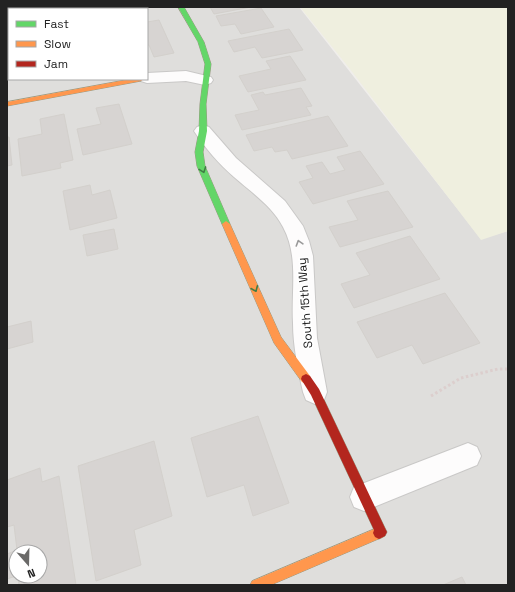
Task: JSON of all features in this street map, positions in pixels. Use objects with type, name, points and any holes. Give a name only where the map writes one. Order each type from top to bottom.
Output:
[{"type":"street","name":"South 15th Way","points":[[181,7],[201,42],[208,64],[203,104],[203,131],[200,152],[201,166],[277,340],[314,392],[381,532],[256,585]]},
{"type":"street","points":[[148,78],[186,76],[205,80]]},
{"type":"street","points":[[7,104],[136,80]]},
{"type":"street","name":"South 15th Way","points":[[203,131],[223,156],[266,193],[284,213],[296,235],[304,259],[305,337],[314,392]]},
{"type":"street","points":[[364,496],[468,456]]},
{"type":"path","points":[[431,396],[462,378],[498,369],[508,370]]},
{"type":"shaded area","points":[[7,7],[299,7],[481,239],[508,231],[508,585],[7,585]]},
{"type":"green space","points":[[300,7],[508,7],[508,231],[481,240],[350,69]]},
{"type":"building","points":[[7,7],[51,8],[8,8],[8,10]]},
{"type":"building","points":[[210,7],[251,7],[214,14]]},
{"type":"building","points":[[261,8],[274,27],[241,34],[235,24],[221,26],[216,16]]},
{"type":"building","points":[[159,20],[174,53],[154,57],[148,45],[148,22]]},
{"type":"building","points":[[289,29],[303,50],[262,58],[255,47],[234,52],[228,41]]},
{"type":"building","points":[[290,56],[306,80],[248,92],[239,76],[271,69],[266,61]]},
{"type":"building","points":[[301,88],[312,106],[306,107],[311,115],[242,130],[235,115],[259,110],[251,95],[263,92],[265,95]]},
{"type":"building","points":[[119,104],[132,144],[83,155],[77,129],[101,124],[96,108]]},
{"type":"building","points":[[64,114],[73,160],[60,163],[61,168],[22,176],[18,139],[42,134],[40,119]]},
{"type":"building","points":[[328,116],[348,146],[292,159],[287,150],[275,152],[272,147],[254,151],[246,135]]},
{"type":"building","points":[[7,137],[9,137],[12,165],[7,166]]},
{"type":"building","points":[[360,151],[384,184],[313,204],[299,182],[313,178],[306,166],[322,162],[330,174],[345,170],[337,157]]},
{"type":"building","points":[[90,185],[92,195],[110,190],[117,218],[70,230],[63,191]]},
{"type":"building","points":[[388,191],[413,227],[340,247],[329,227],[358,220],[347,201]]},
{"type":"building","points":[[114,229],[118,249],[87,256],[83,235]]},
{"type":"building","points":[[410,236],[440,279],[354,308],[341,284],[370,275],[356,253]]},
{"type":"building","points":[[445,293],[480,343],[423,364],[412,345],[377,358],[357,322]]},
{"type":"building","points":[[31,321],[33,342],[7,349],[7,327]]},
{"type":"building","points":[[258,416],[289,503],[253,516],[244,485],[207,497],[191,438]]},
{"type":"building","points":[[154,441],[172,516],[134,530],[141,565],[96,581],[78,466]]},
{"type":"building","points":[[40,468],[42,482],[59,476],[76,585],[19,585],[48,584],[48,544],[16,544],[14,525],[7,527],[7,480]]},
{"type":"building","points":[[7,554],[8,554],[7,579]]},
{"type":"building","points":[[462,577],[466,585],[443,585]]},
{"type":"traffic: fast","points":[[181,7],[201,42],[208,64],[203,104],[203,131],[199,152],[201,166],[226,224]]},
{"type":"traffic: slow","points":[[7,104],[136,80]]},
{"type":"traffic: slow","points":[[226,224],[277,340],[306,379]]},
{"type":"traffic: slow","points":[[256,585],[379,533]]},
{"type":"traffic: jam","points":[[306,379],[315,392],[381,532],[379,533]]}]
